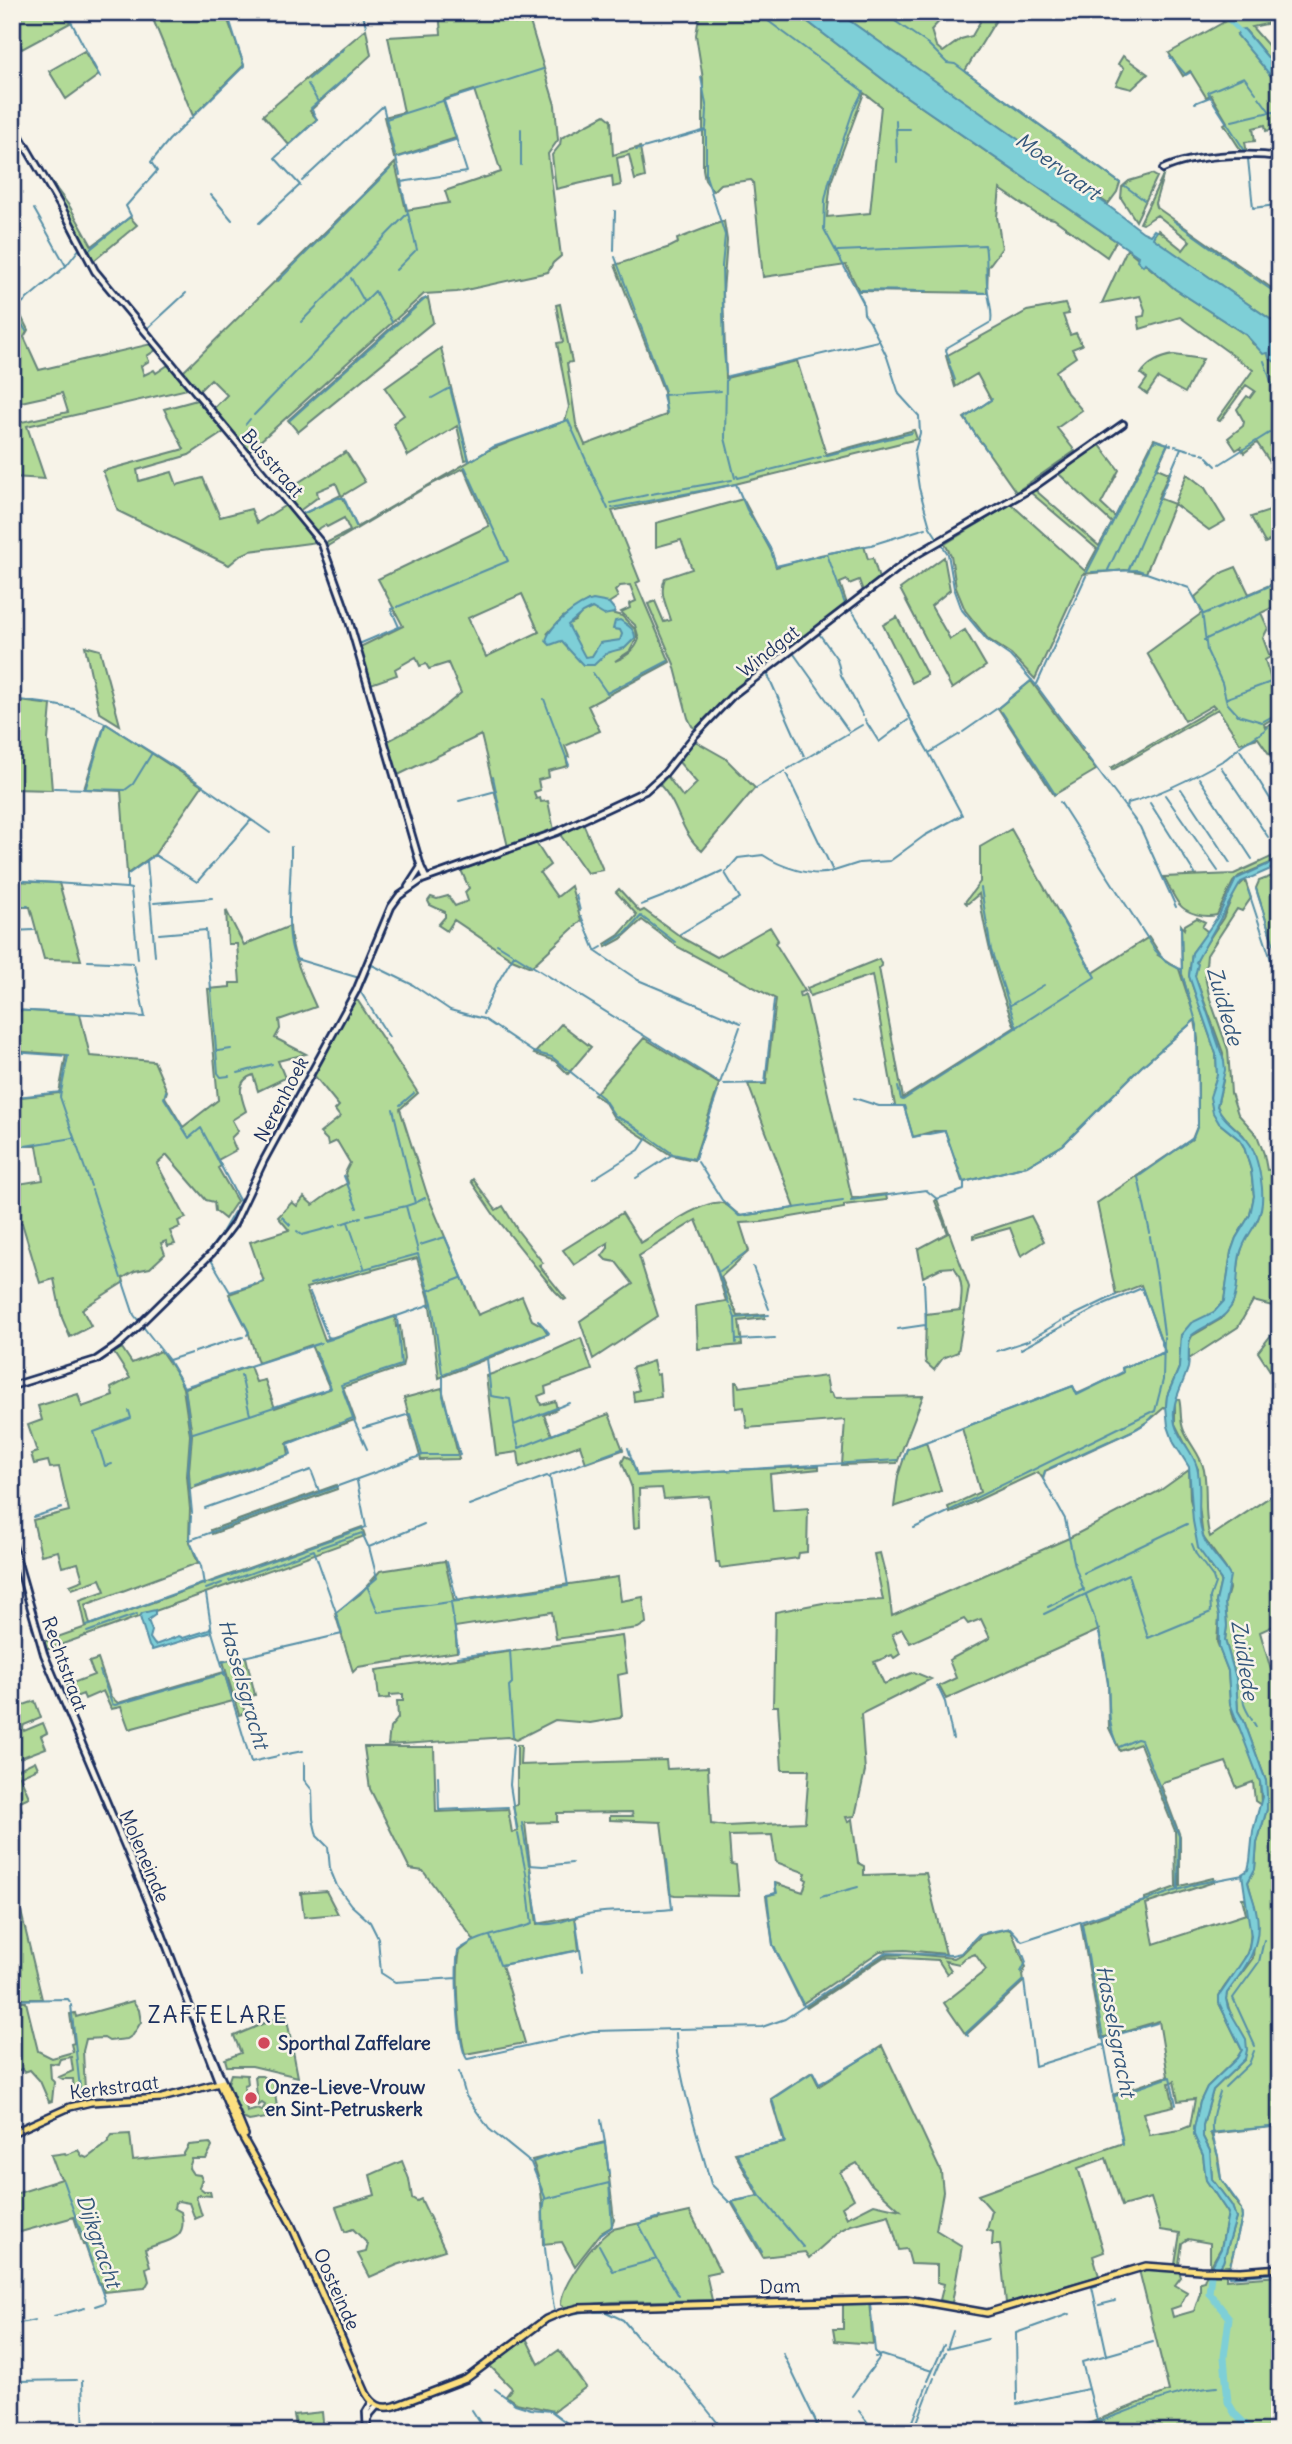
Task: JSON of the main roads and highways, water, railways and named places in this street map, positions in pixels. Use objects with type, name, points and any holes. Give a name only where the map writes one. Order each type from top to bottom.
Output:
[{"type":"main road","name":"Kerkstraat","points":[[12,2133],[70,2107],[91,2102],[162,2098],[221,2082]]},
{"type":"main road","name":"Oosteinde","points":[[221,2082],[251,2150],[290,2222],[375,2404]]},
{"type":"main road","name":"Dam","points":[[375,2404],[393,2407],[460,2382],[546,2319],[574,2309],[906,2299],[987,2313],[1146,2266],[1209,2270],[1280,2268]]},
{"type":"water","points":[[795,12],[837,12],[1042,156],[1143,232],[1150,235],[1156,231],[1153,238],[1280,326],[1280,365],[1269,358],[1268,353],[1263,354],[1246,335],[1175,289],[1145,263],[1143,266],[1137,260],[1138,256],[901,93]]},
{"type":"water","points":[[1244,29],[1280,72],[1280,87],[1237,35],[1239,30]]},
{"type":"water","points":[[593,600],[609,603],[615,610],[614,613],[604,615],[592,608],[568,625],[585,657],[592,656],[600,643],[620,640],[620,630],[613,629],[615,621],[620,620],[630,627],[635,638],[625,648],[608,653],[594,665],[583,665],[561,641],[550,645],[546,641],[552,629],[565,616]]},
{"type":"water","points":[[1280,859],[1280,865],[1241,882],[1196,962],[1198,964],[1195,976],[1224,1061],[1225,1070],[1217,1106],[1251,1145],[1262,1187],[1260,1213],[1241,1250],[1233,1302],[1222,1317],[1191,1336],[1188,1368],[1174,1409],[1177,1430],[1197,1467],[1203,1536],[1230,1576],[1225,1603],[1225,1640],[1236,1678],[1238,1711],[1266,1781],[1267,1794],[1267,1809],[1257,1843],[1255,1869],[1248,1882],[1256,1910],[1258,1933],[1252,1954],[1227,1993],[1226,1999],[1228,2008],[1246,2039],[1247,2050],[1245,2059],[1213,2090],[1203,2125],[1203,2137],[1210,2151],[1212,2179],[1232,2206],[1236,2218],[1223,2262],[1219,2268],[1211,2268],[1221,2249],[1228,2213],[1206,2180],[1203,2155],[1194,2135],[1194,2128],[1200,2102],[1207,2087],[1242,2050],[1219,2003],[1219,1996],[1248,1953],[1251,1936],[1242,1874],[1248,1870],[1253,1831],[1262,1797],[1260,1782],[1230,1703],[1228,1671],[1219,1648],[1216,1602],[1221,1580],[1198,1548],[1189,1467],[1174,1443],[1168,1426],[1166,1406],[1167,1396],[1179,1368],[1181,1335],[1191,1323],[1214,1312],[1224,1301],[1231,1252],[1250,1215],[1254,1196],[1251,1170],[1244,1147],[1240,1140],[1219,1123],[1213,1113],[1210,1097],[1217,1075],[1216,1054],[1189,976],[1192,953],[1219,915],[1236,879]]},
{"type":"water","points":[[155,1610],[155,1615],[148,1620],[152,1631],[150,1638],[155,1645],[179,1636],[183,1638],[209,1630],[211,1627],[212,1632],[152,1650],[140,1617],[142,1613]]},
{"type":"waterway","points":[[66,12],[100,77]]},
{"type":"waterway","points":[[85,243],[88,251],[131,216],[126,206],[157,171],[151,162],[169,140],[244,66],[227,12]]},
{"type":"waterway","points":[[362,12],[366,26]]},
{"type":"waterway","points":[[514,12],[515,24]]},
{"type":"waterway","points":[[756,12],[863,91],[853,111],[829,182],[824,229],[863,302],[864,314],[887,357],[899,394],[919,416],[920,433],[914,454],[919,488],[930,527],[948,554],[954,588],[962,610],[987,640],[1010,656],[1036,685],[1083,749]]},
{"type":"waterway","name":"Moervaart","points":[[882,12],[928,44],[947,63],[955,64],[1120,183]]},
{"type":"waterway","points":[[1220,12],[1242,33]]},
{"type":"waterway","points":[[309,79],[344,49]]},
{"type":"waterway","points":[[1170,57],[1186,75],[1191,72]]},
{"type":"waterway","points":[[386,119],[543,69]]},
{"type":"waterway","points":[[318,102],[351,73]]},
{"type":"waterway","points":[[701,77],[707,110],[706,128]]},
{"type":"waterway","points":[[1211,98],[1208,92],[1244,77],[1256,93]]},
{"type":"waterway","points":[[259,223],[300,185],[275,158],[317,120],[311,108],[318,102],[308,84]]},
{"type":"waterway","points":[[1195,103],[1210,97]]},
{"type":"waterway","points":[[1232,121],[1270,112],[1259,97]]},
{"type":"waterway","points":[[1212,100],[1245,151]]},
{"type":"waterway","points":[[401,182],[467,172],[444,101]]},
{"type":"waterway","points":[[302,181],[383,106],[395,155]]},
{"type":"waterway","points":[[1270,112],[1274,112],[1279,124],[1277,125]]},
{"type":"waterway","points":[[896,120],[897,162]]},
{"type":"waterway","points":[[521,129],[521,165]]},
{"type":"waterway","points":[[897,129],[910,129]]},
{"type":"waterway","points":[[636,150],[706,130],[706,176],[725,235],[722,266],[726,373]]},
{"type":"waterway","points":[[400,175],[396,158],[455,140]]},
{"type":"waterway","points":[[1248,159],[1253,208],[1276,205],[1280,216]]},
{"type":"waterway","points":[[278,281],[390,169]]},
{"type":"waterway","points":[[401,180],[402,186]]},
{"type":"waterway","points":[[1125,186],[1144,200]]},
{"type":"waterway","points":[[402,189],[417,250]]},
{"type":"waterway","points":[[211,195],[232,220]]},
{"type":"waterway","points":[[21,304],[66,266],[34,209]]},
{"type":"waterway","points":[[614,250],[615,211]]},
{"type":"waterway","points":[[301,322],[408,213]]},
{"type":"waterway","points":[[1174,221],[1251,276]]},
{"type":"waterway","points":[[838,251],[985,245],[991,322],[948,347],[946,350],[950,363]]},
{"type":"waterway","points":[[66,266],[80,248]]},
{"type":"waterway","points":[[81,251],[92,271]]},
{"type":"waterway","points":[[396,270],[415,251]]},
{"type":"waterway","points":[[615,257],[665,391]]},
{"type":"waterway","points":[[351,278],[364,301]]},
{"type":"waterway","points":[[1254,278],[1280,296]]},
{"type":"waterway","points":[[858,290],[927,291]]},
{"type":"waterway","points":[[254,415],[375,291],[392,322]]},
{"type":"waterway","points":[[12,292],[21,304],[12,310]]},
{"type":"waterway","points":[[963,292],[987,293]]},
{"type":"waterway","points":[[148,328],[186,293]]},
{"type":"waterway","points":[[290,420],[426,298]]},
{"type":"waterway","points":[[14,311],[26,331]]},
{"type":"waterway","points":[[735,478],[725,438],[728,376],[878,341]]},
{"type":"waterway","points":[[1264,361],[1280,408]]},
{"type":"waterway","points":[[950,366],[955,380]]},
{"type":"waterway","points":[[432,398],[450,388],[469,461]]},
{"type":"waterway","points":[[667,413],[663,395],[721,391]]},
{"type":"waterway","points":[[975,434],[965,418],[992,399]]},
{"type":"waterway","points":[[246,424],[250,419]]},
{"type":"waterway","points":[[537,431],[568,420],[608,509]]},
{"type":"waterway","points":[[1220,464],[1280,426]]},
{"type":"waterway","points":[[472,460],[493,447],[533,433]]},
{"type":"waterway","points":[[871,443],[912,433]]},
{"type":"waterway","points":[[976,436],[980,441]]},
{"type":"waterway","points":[[1087,572],[1155,440],[1171,445]]},
{"type":"waterway","points":[[982,443],[989,453]]},
{"type":"waterway","points":[[1108,570],[1168,443]]},
{"type":"waterway","points":[[824,456],[870,444]]},
{"type":"waterway","points":[[1175,446],[1189,450]]},
{"type":"waterway","points":[[1129,569],[1181,448]]},
{"type":"waterway","points":[[1192,451],[1199,452]]},
{"type":"waterway","points":[[737,476],[738,478],[821,457]]},
{"type":"waterway","points":[[1207,457],[1216,466]]},
{"type":"waterway","points":[[1276,467],[1280,465]]},
{"type":"waterway","points":[[397,607],[508,561],[465,467]]},
{"type":"waterway","points":[[651,494],[732,480]]},
{"type":"waterway","points":[[612,508],[736,484],[747,510],[770,548],[776,566],[827,554],[845,604]]},
{"type":"waterway","points":[[611,503],[647,495]]},
{"type":"waterway","points":[[304,513],[338,498],[344,498],[356,526]]},
{"type":"waterway","points":[[829,553],[871,545],[926,528]]},
{"type":"waterway","points":[[1092,572],[1138,570],[1189,588],[1202,611],[1207,651],[1222,683],[1227,703],[1238,715],[1262,722],[1278,713]]},
{"type":"waterway","points":[[1037,684],[1086,576]]},
{"type":"waterway","points":[[1204,614],[1274,584]]},
{"type":"waterway","points":[[345,597],[359,644],[399,627],[391,609],[394,608]]},
{"type":"waterway","points":[[849,610],[865,632],[929,753],[960,734]]},
{"type":"waterway","points":[[1204,640],[1260,614]]},
{"type":"waterway","points":[[820,635],[837,659],[841,675],[863,716]]},
{"type":"waterway","points":[[794,654],[848,730]]},
{"type":"waterway","points":[[593,673],[607,693],[668,661]]},
{"type":"waterway","points":[[767,673],[804,756]]},
{"type":"waterway","points":[[963,732],[1032,680]]},
{"type":"waterway","points":[[1227,698],[1271,682]]},
{"type":"waterway","points":[[12,699],[74,709],[103,722],[189,776],[270,833]]},
{"type":"waterway","points":[[544,699],[569,765]]},
{"type":"waterway","points":[[1002,712],[1055,794]]},
{"type":"waterway","points":[[865,720],[879,742],[908,720]]},
{"type":"waterway","points":[[86,787],[105,725]]},
{"type":"waterway","points":[[788,769],[862,725]]},
{"type":"waterway","points":[[1127,808],[1128,803],[1177,785],[1224,760],[1268,727]]},
{"type":"waterway","points":[[1240,750],[1280,815]]},
{"type":"waterway","points":[[54,788],[125,790],[133,784],[152,753]]},
{"type":"waterway","points":[[834,871],[859,863],[890,861],[924,836],[962,815],[929,753]]},
{"type":"waterway","points":[[1087,756],[1140,827],[1176,907]]},
{"type":"waterway","points":[[1221,767],[1268,837]]},
{"type":"waterway","points":[[756,788],[785,771]]},
{"type":"waterway","points":[[680,934],[740,898],[725,873],[738,858],[763,855],[797,870],[816,873],[833,871],[787,775]]},
{"type":"waterway","points":[[493,777],[500,811]]},
{"type":"waterway","points":[[1199,778],[1252,859]]},
{"type":"waterway","points":[[1181,789],[1230,863]]},
{"type":"waterway","points":[[459,801],[496,791]]},
{"type":"waterway","points":[[1165,795],[1218,871]]},
{"type":"waterway","points":[[1060,802],[1155,950],[1166,962],[1182,970]]},
{"type":"waterway","points":[[1150,803],[1195,874]]},
{"type":"waterway","points":[[138,959],[131,889],[127,888],[127,875],[155,855],[197,882],[251,820]]},
{"type":"waterway","points":[[291,847],[289,921],[292,949],[296,959],[356,977]]},
{"type":"waterway","points":[[147,861],[155,956]]},
{"type":"waterway","points":[[641,905],[722,871]]},
{"type":"waterway","points":[[12,880],[126,888]]},
{"type":"waterway","points":[[981,888],[991,950],[1017,1028]]},
{"type":"waterway","points":[[1256,889],[1280,965]]},
{"type":"waterway","points":[[1248,890],[1280,987]]},
{"type":"waterway","points":[[576,895],[580,911]]},
{"type":"waterway","points":[[154,903],[212,898]]},
{"type":"waterway","points":[[12,906],[28,906]]},
{"type":"waterway","points":[[898,1087],[903,1100],[1095,977],[1058,913]]},
{"type":"waterway","points":[[581,916],[595,950]]},
{"type":"waterway","points":[[608,944],[627,932],[641,916],[675,942]]},
{"type":"waterway","points":[[1181,926],[1182,974]]},
{"type":"waterway","points":[[12,931],[34,930]]},
{"type":"waterway","points":[[159,934],[206,930],[218,1073],[221,1077],[229,1076]]},
{"type":"waterway","points":[[497,944],[720,1083],[740,1027]]},
{"type":"waterway","points":[[602,947],[595,951],[638,980],[741,1023]]},
{"type":"waterway","points":[[483,1014],[514,955]]},
{"type":"waterway","points":[[88,961],[133,963]]},
{"type":"waterway","points":[[12,1010],[145,1017],[134,965]]},
{"type":"waterway","points":[[389,1037],[360,991],[372,965],[413,985],[450,1010],[484,1019],[533,1052],[552,1057],[603,1098],[615,1116],[673,1154],[695,1159],[718,1091]]},
{"type":"waterway","points":[[1150,1233],[1138,1177],[1193,1138],[1198,1125],[1197,1025],[1183,977]]},
{"type":"waterway","points":[[1009,1006],[1044,985]]},
{"type":"waterway","points":[[724,1084],[765,1083],[774,1000]]},
{"type":"waterway","points":[[851,1200],[926,1190],[937,1199],[964,1190],[964,1182],[1027,1166],[1063,1145],[1141,1067],[1196,1019]]},
{"type":"waterway","points":[[218,1051],[231,1049]]},
{"type":"waterway","name":"Hasselsgracht","points":[[12,1052],[68,1056],[60,1097],[91,1186]]},
{"type":"waterway","points":[[238,1073],[272,1064]]},
{"type":"waterway","points":[[166,1091],[164,1098],[189,1138],[201,1128],[240,1202],[236,1208]]},
{"type":"waterway","points":[[12,1144],[21,1143],[17,1097],[61,1092]]},
{"type":"waterway","points":[[400,1105],[414,1093]]},
{"type":"waterway","points":[[854,1098],[879,1106],[904,1106],[913,1137],[945,1131],[963,1181]]},
{"type":"waterway","points":[[393,1109],[415,1203],[406,1206],[418,1251]]},
{"type":"waterway","points":[[25,1146],[73,1138]]},
{"type":"waterway","points":[[593,1179],[639,1150],[647,1138]]},
{"type":"waterway","points":[[636,1178],[673,1154]]},
{"type":"waterway","points":[[698,1162],[722,1200],[739,1216],[843,1201]]},
{"type":"waterway","points":[[344,1176],[357,1208]]},
{"type":"waterway","name":"Hasselsgracht","points":[[92,1190],[121,1278]]},
{"type":"waterway","points":[[417,1202],[425,1198]]},
{"type":"waterway","points":[[367,1215],[406,1206]]},
{"type":"waterway","points":[[220,1236],[234,1212]]},
{"type":"waterway","points":[[282,1217],[290,1225]]},
{"type":"waterway","points":[[341,1224],[361,1217]]},
{"type":"waterway","points":[[348,1222],[364,1267]]},
{"type":"waterway","points":[[297,1231],[302,1235],[336,1226]]},
{"type":"waterway","points":[[420,1245],[445,1237],[467,1289]]},
{"type":"waterway","points":[[1150,1237],[1157,1278]]},
{"type":"waterway","points":[[207,1253],[218,1238]]},
{"type":"waterway","points":[[720,1271],[745,1253]]},
{"type":"waterway","points":[[310,1284],[418,1254],[432,1303],[442,1373]]},
{"type":"waterway","points":[[211,1260],[230,1292],[255,1284]]},
{"type":"waterway","points":[[716,1266],[729,1304]]},
{"type":"waterway","points":[[753,1267],[769,1309]]},
{"type":"waterway","points":[[430,1290],[461,1278]]},
{"type":"waterway","points":[[259,1283],[263,1281]]},
{"type":"waterway","points":[[924,1281],[926,1328]]},
{"type":"waterway","points":[[1157,1281],[1164,1334]]},
{"type":"waterway","name":"Hasselsgracht","points":[[123,1282],[134,1315],[168,1359],[185,1389]]},
{"type":"waterway","points":[[903,1460],[907,1449],[1073,1386],[1077,1395],[1123,1372],[1122,1368],[1165,1352],[1142,1288],[1104,1304]]},
{"type":"waterway","points":[[310,1293],[328,1337],[333,1338],[397,1316]]},
{"type":"waterway","points":[[1064,1320],[1116,1295]]},
{"type":"waterway","points":[[231,1297],[249,1332],[247,1335]]},
{"type":"waterway","points":[[353,1418],[341,1385],[401,1365],[397,1316],[431,1304]]},
{"type":"waterway","points":[[1066,1325],[1102,1305]]},
{"type":"waterway","points":[[731,1307],[735,1318],[736,1343]]},
{"type":"waterway","points":[[735,1318],[769,1315]]},
{"type":"waterway","points":[[191,1516],[190,1540],[423,1455],[460,1455],[443,1396],[443,1374],[549,1333],[538,1320]]},
{"type":"waterway","points":[[1033,1338],[1061,1321]]},
{"type":"waterway","points":[[898,1329],[925,1325]]},
{"type":"waterway","points":[[1021,1349],[1063,1326]]},
{"type":"waterway","points":[[231,1340],[243,1337]]},
{"type":"waterway","points":[[1153,1412],[1163,1380],[1164,1337]]},
{"type":"waterway","points":[[736,1340],[775,1338]]},
{"type":"waterway","points":[[325,1341],[332,1339]]},
{"type":"waterway","points":[[997,1351],[1030,1340]]},
{"type":"waterway","points":[[195,1352],[228,1341]]},
{"type":"waterway","points":[[184,1387],[321,1343]]},
{"type":"waterway","points":[[250,1415],[331,1388],[316,1352]]},
{"type":"waterway","points":[[169,1360],[191,1353]]},
{"type":"waterway","points":[[487,1358],[491,1396],[510,1399],[514,1425],[569,1403]]},
{"type":"waterway","points":[[193,1433],[250,1415],[241,1375]]},
{"type":"waterway","name":"Hasselsgracht","points":[[185,1390],[191,1436],[188,1471],[192,1513]]},
{"type":"waterway","points":[[112,1464],[105,1466],[94,1432],[131,1418],[129,1411]]},
{"type":"waterway","points":[[951,1510],[1151,1412]]},
{"type":"waterway","points":[[363,1428],[410,1414],[422,1455]]},
{"type":"waterway","points":[[1112,1440],[1140,1427],[1153,1416]]},
{"type":"waterway","points":[[196,1485],[291,1454],[288,1444],[353,1418],[367,1449]]},
{"type":"waterway","points":[[514,1427],[519,1448],[569,1428]]},
{"type":"waterway","points":[[1050,1468],[1109,1441]]},
{"type":"waterway","points":[[628,1448],[637,1476],[897,1460]]},
{"type":"waterway","points":[[458,1651],[451,1602],[568,1586],[551,1475],[622,1449]]},
{"type":"waterway","points":[[205,1508],[311,1470],[319,1491]]},
{"type":"waterway","points":[[1045,1471],[1043,1479],[1065,1519],[1075,1566],[1084,1591]]},
{"type":"waterway","points":[[469,1505],[547,1476],[549,1478]]},
{"type":"waterway","points":[[209,1583],[366,1527],[357,1481]]},
{"type":"waterway","points":[[33,1517],[62,1508]]},
{"type":"waterway","points":[[914,1528],[948,1512]]},
{"type":"waterway","points":[[222,1662],[342,1634],[336,1613],[377,1578],[369,1547],[424,1524]]},
{"type":"waterway","points":[[1084,1573],[1187,1524]]},
{"type":"waterway","points":[[318,1548],[362,1533],[368,1546]]},
{"type":"waterway","name":"Hasselsgracht","points":[[191,1544],[201,1566],[204,1585]]},
{"type":"waterway","points":[[1044,1614],[1128,1574],[1148,1638],[1211,1612],[1210,1597],[1215,1583],[1192,1544]]},
{"type":"waterway","points":[[229,1581],[314,1550],[336,1612]]},
{"type":"waterway","points":[[447,1562],[457,1601]]},
{"type":"waterway","points":[[154,1601],[204,1583]]},
{"type":"waterway","points":[[206,1589],[222,1583]]},
{"type":"waterway","points":[[368,1588],[378,1612],[450,1602]]},
{"type":"waterway","points":[[1048,1607],[1084,1589]]},
{"type":"waterway","name":"Hasselsgracht","points":[[206,1594],[211,1626]]},
{"type":"waterway","points":[[1086,1595],[1103,1648],[1110,1720],[1116,1743]]},
{"type":"waterway","name":"Dijkgracht","points":[[87,1626],[152,1602]]},
{"type":"waterway","points":[[87,1632],[137,1614]]},
{"type":"waterway","name":"Hasselsgracht","points":[[212,1632],[251,1762],[278,1756]]},
{"type":"waterway","points":[[12,1638],[18,1637]]},
{"type":"waterway","points":[[1235,1648],[1244,1678],[1244,1705],[1252,1720]]},
{"type":"waterway","points":[[457,1657],[510,1650],[512,1683],[509,1686],[513,1737]]},
{"type":"waterway","points":[[100,1671],[112,1704],[115,1705],[226,1673]]},
{"type":"waterway","points":[[937,1685],[945,1702],[953,1739]]},
{"type":"waterway","points":[[1254,1723],[1256,1727]]},
{"type":"waterway","points":[[1119,1747],[1137,1739],[1141,1740],[1179,1836],[1178,1889]]},
{"type":"waterway","points":[[513,1744],[510,1785],[517,1830]]},
{"type":"waterway","name":"Hasselsgracht","points":[[282,1755],[303,1751]]},
{"type":"waterway","name":"Hasselsgracht","points":[[304,1762],[304,1780],[312,1790],[313,1819],[317,1836],[328,1847],[330,1869],[337,1886],[351,1905],[370,1922],[378,1938],[381,1973],[395,1982],[457,1978]]},
{"type":"waterway","points":[[438,1776],[439,1810],[508,1807]]},
{"type":"waterway","points":[[1271,1819],[1277,1798],[1272,1778]]},
{"type":"waterway","points":[[522,1823],[529,1865],[572,1863]]},
{"type":"waterway","points":[[467,2059],[459,2024],[458,1951],[484,1937],[532,1924],[518,1834]]},
{"type":"waterway","points":[[530,1870],[538,1923],[548,1924],[602,1912],[672,1909],[667,1860]]},
{"type":"waterway","points":[[468,2059],[593,2031],[762,2027],[785,2019],[884,1953],[952,1955],[961,1953],[979,1934],[1010,1928],[1022,1941],[1196,1884],[1243,1875]]},
{"type":"waterway","points":[[775,1883],[777,1893],[767,1895],[773,1945],[804,2006]]},
{"type":"waterway","points":[[821,1897],[858,1887]]},
{"type":"waterway","points":[[576,1922],[583,1971]]},
{"type":"waterway","name":"Hasselsgracht","points":[[1082,1924],[1123,2145]]},
{"type":"waterway","points":[[490,1936],[500,1965],[576,1951]]},
{"type":"waterway","points":[[1255,2046],[1233,1998],[1259,1962],[1264,1940]]},
{"type":"waterway","points":[[1021,1949],[1026,1962],[1021,1972]]},
{"type":"waterway","points":[[968,2036],[966,2033],[1024,1981],[1035,2066],[1103,2045]]},
{"type":"waterway","name":"Dijkgracht","points":[[12,2000],[68,1999],[70,2002]]},
{"type":"waterway","name":"Dijkgracht","points":[[71,2005],[81,2098]]},
{"type":"waterway","points":[[1102,2039],[1157,2023]]},
{"type":"waterway","points":[[676,2033],[677,2053],[686,2095],[711,2184],[729,2202],[760,2196],[737,2154],[785,2142],[772,2099],[813,2072],[819,2084],[877,2050]]},
{"type":"waterway","points":[[1225,2087],[1249,2064],[1254,2051]]},
{"type":"waterway","name":"Hasselsgracht","points":[[459,2072],[466,2096],[489,2129],[531,2163],[545,2197],[544,2245]]},
{"type":"waterway","points":[[1115,2096],[1170,2077],[1176,2105]]},
{"type":"waterway","points":[[1218,2156],[1212,2124],[1220,2092]]},
{"type":"waterway","points":[[533,2162],[550,2155],[605,2143],[601,2120]]},
{"type":"waterway","points":[[1210,2133],[1280,2126]]},
{"type":"waterway","points":[[605,2144],[609,2174]]},
{"type":"waterway","points":[[1218,2162],[1221,2179],[1239,2204]]},
{"type":"waterway","name":"Dijkgracht","points":[[63,2181],[105,2300],[95,2306]]},
{"type":"waterway","points":[[545,2199],[609,2183],[612,2227],[600,2235]]},
{"type":"waterway","points":[[761,2197],[803,2247]]},
{"type":"waterway","points":[[732,2201],[762,2252]]},
{"type":"waterway","points":[[1232,2257],[1242,2218],[1241,2209]]},
{"type":"waterway","points":[[599,2245],[613,2271],[657,2259],[639,2224],[660,2217]]},
{"type":"waterway","name":"Hasselsgracht","points":[[545,2248],[548,2275]]},
{"type":"waterway","points":[[657,2259],[679,2296]]},
{"type":"waterway","points":[[1230,2266],[1231,2261]]},
{"type":"waterway","points":[[1229,2275],[1280,2273]]},
{"type":"waterway","name":"Zuidlede","points":[[1211,2275],[1209,2293],[1229,2318],[1224,2357],[1228,2402],[1235,2414],[1253,2432]]},
{"type":"waterway","name":"Hasselsgracht","points":[[549,2276],[554,2309]]},
{"type":"waterway","name":"Hasselsgracht","points":[[1105,2282],[1109,2281]]},
{"type":"waterway","name":"Hasselsgracht","points":[[1098,2424],[1082,2362],[1107,2355],[1092,2287],[1102,2284]]},
{"type":"waterway","points":[[1099,2305],[1115,2301]]},
{"type":"waterway","points":[[852,2396],[880,2357],[875,2351],[870,2304]]},
{"type":"waterway","name":"Dijkgracht","points":[[54,2316],[85,2308]]},
{"type":"waterway","name":"Hasselsgracht","points":[[556,2319],[564,2315],[591,2311]]},
{"type":"waterway","name":"Hasselsgracht","points":[[595,2312],[603,2312]]},
{"type":"waterway","name":"Hasselsgracht","points":[[606,2312],[623,2320],[638,2338],[677,2372],[725,2432]]},
{"type":"waterway","points":[[1017,2400],[1016,2333],[1069,2314]]},
{"type":"waterway","name":"Dijkgracht","points":[[15,2326],[35,2320]]},
{"type":"waterway","name":"Dijkgracht","points":[[15,2330],[16,2381],[76,2380]]},
{"type":"waterway","points":[[947,2349],[953,2331]]},
{"type":"waterway","points":[[947,2349],[988,2339]]},
{"type":"waterway","points":[[1107,2355],[1153,2342]]},
{"type":"waterway","points":[[928,2381],[944,2345]]},
{"type":"waterway","points":[[783,2353],[817,2424],[812,2432]]},
{"type":"waterway","points":[[936,2374],[945,2353]]},
{"type":"waterway","points":[[875,2357],[882,2355],[932,2371]]},
{"type":"waterway","points":[[914,2430],[934,2378]]},
{"type":"waterway","name":"Dijkgracht","points":[[82,2381],[84,2432]]},
{"type":"waterway","points":[[910,2429],[927,2385]]},
{"type":"waterway","points":[[1066,2432],[1178,2394],[1217,2387]]},
{"type":"waterway","points":[[495,2389],[515,2404],[551,2411],[571,2426],[566,2432]]},
{"type":"waterway","points":[[1017,2404],[1088,2389]]},
{"type":"waterway","points":[[1274,2405],[1277,2432]]},
{"type":"waterway","points":[[472,2410],[486,2432]]},
{"type":"waterway","points":[[859,2411],[875,2432]]},
{"type":"waterway","points":[[574,2428],[579,2432]]},
{"type":"place","name":"Sporthal Zaffelare","points":[[264,2043]]},
{"type":"place","name":"Onze-Lieve-Vrouw en Sint-Petruskerk","points":[[251,2098]]},
{"type":"district","name":"ZAFFELARE","points":[[218,2014]]}]
